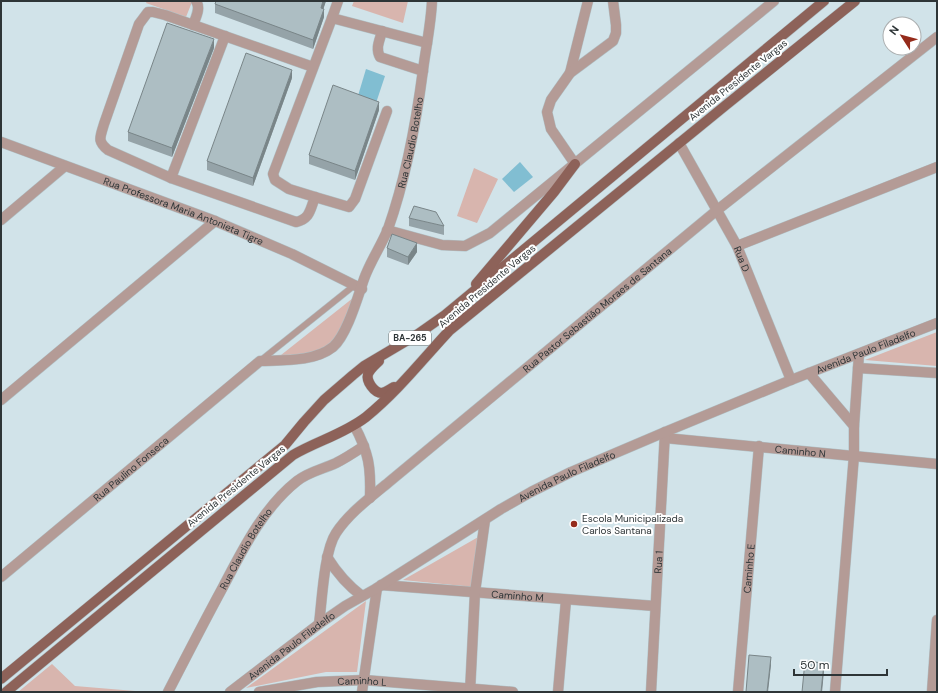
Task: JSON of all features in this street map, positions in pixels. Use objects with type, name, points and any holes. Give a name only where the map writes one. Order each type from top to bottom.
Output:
[{"type":"main road","name":"Avenida Presidente Vargas","points":[[1,679],[285,445],[324,400],[347,380],[364,366],[418,334],[445,315],[824,1]]},
{"type":"main road","name":"Avenida Presidente Vargas","points":[[6,692],[293,455],[304,448],[321,443],[366,417],[380,405],[450,332],[679,143],[855,1]]},
{"type":"main road","points":[[461,302],[494,261],[554,192],[575,164]]},
{"type":"main road","points":[[392,349],[372,368],[368,374],[370,384],[378,392],[382,393],[389,390],[409,375]]},
{"type":"street","points":[[193,25],[198,12],[198,4],[196,1]]},
{"type":"street","points":[[338,1],[273,174],[275,180],[289,189],[349,207],[355,199],[387,111]]},
{"type":"street","name":"Rua Claudio Botelho","points":[[358,287],[365,277],[387,230],[411,149],[432,1]]},
{"type":"street","points":[[570,73],[588,1]]},
{"type":"street","points":[[575,164],[551,129],[547,112],[551,100],[570,73],[613,41],[616,33],[614,1]]},
{"type":"street","points":[[387,230],[442,245],[465,246],[490,233],[774,1]]},
{"type":"street","points":[[313,67],[193,25],[154,12],[148,12],[139,24],[104,124],[100,140],[101,145],[108,150],[171,178],[296,222],[302,221],[308,216],[315,198]]},
{"type":"street","points":[[332,18],[427,43]]},
{"type":"street","points":[[382,31],[377,47],[377,52],[380,57],[423,71]]},
{"type":"street","points":[[171,178],[225,36]]},
{"type":"street","name":"Rua Pastor Sebastião Moraes de Santana","points":[[319,624],[327,557],[335,534],[348,518],[370,498],[716,211],[937,37]]},
{"type":"street","name":"Rua Professora Maria Antonieta Tigre","points":[[1,142],[215,221],[292,254],[358,287]]},
{"type":"street","name":"Rua D","points":[[679,143],[737,246],[791,380]]},
{"type":"street","points":[[1,220],[65,166]]},
{"type":"street","points":[[737,246],[937,167]]},
{"type":"street","points":[[1,400],[215,221]]},
{"type":"street","points":[[260,360],[291,360],[324,354],[342,337],[358,287]]},
{"type":"street","name":"Avenida Paulo Filadelfo","points":[[230,692],[319,624],[501,509],[531,492],[565,475],[665,435],[791,380],[937,323]]},
{"type":"street","points":[[835,692],[854,455],[854,426],[859,354]]},
{"type":"street","name":"Rua Paulino Fonseca","points":[[1,577],[260,360]]},
{"type":"street","points":[[858,368],[937,373]]},
{"type":"street","points":[[809,374],[854,426]]},
{"type":"street","points":[[354,425],[368,457],[371,474],[370,498]]},
{"type":"street","name":"Caminho N","points":[[665,435],[937,464]]},
{"type":"street","name":"Rua 1","points":[[651,692],[665,435]]},
{"type":"street","name":"Rua Claudio Botelho","points":[[168,692],[235,565],[260,521],[275,502],[299,479],[309,473],[336,463],[364,446]]},
{"type":"street","name":"Caminho E","points":[[738,692],[760,446]]},
{"type":"street","points":[[470,690],[475,592],[485,520]]},
{"type":"street","points":[[327,557],[337,573],[347,584],[362,596]]},
{"type":"street","points":[[362,692],[379,587]]},
{"type":"street","name":"Caminho M","points":[[379,587],[475,592],[655,606]]},
{"type":"street","points":[[558,692],[566,600]]},
{"type":"street","points":[[932,692],[937,627]]},
{"type":"street","name":"Caminho L","points":[[259,692],[317,682],[364,680],[470,690],[513,692]]},
{"type":"lane","name":"Rua Paulino Fonseca","points":[[260,360],[358,287]]},
{"type":"shaded area","points":[[147,1],[192,2],[186,17],[146,3]]},
{"type":"shaded area","points":[[354,1],[408,1],[403,23],[352,6]]},
{"type":"shaded area","points":[[474,168],[498,179],[477,223],[457,216]]},
{"type":"shaded area","points":[[353,298],[341,336],[323,353],[276,359]]},
{"type":"shaded area","points":[[937,332],[937,366],[865,360]]},
{"type":"shaded area","points":[[480,536],[473,587],[403,580]]},
{"type":"shaded area","points":[[366,601],[357,672],[326,672],[246,688]]},
{"type":"shaded area","points":[[52,664],[75,686],[147,692],[18,692]]},
{"type":"water","points":[[366,69],[385,76],[375,106],[357,99]]},
{"type":"water","points":[[520,162],[533,177],[514,192],[502,179]]},
{"type":"building","points":[[216,1],[323,1],[321,8],[324,9],[313,40],[215,4]]},
{"type":"building","points":[[167,23],[214,39],[172,148],[128,132]]},
{"type":"building","points":[[246,53],[292,70],[253,178],[207,161]]},
{"type":"building","points":[[333,85],[379,102],[355,171],[309,155]]},
{"type":"building","points":[[414,206],[436,212],[444,226],[409,218]]},
{"type":"building","points":[[392,234],[417,243],[408,257],[387,248]]},
{"type":"building","points":[[749,655],[771,657],[767,692],[746,692]]},
{"type":"building","points":[[805,661],[824,663],[821,692],[802,692]]},
{"type":"place","name":"Escola Municipalizada Carlos Santana","points":[[574,524]]}]
